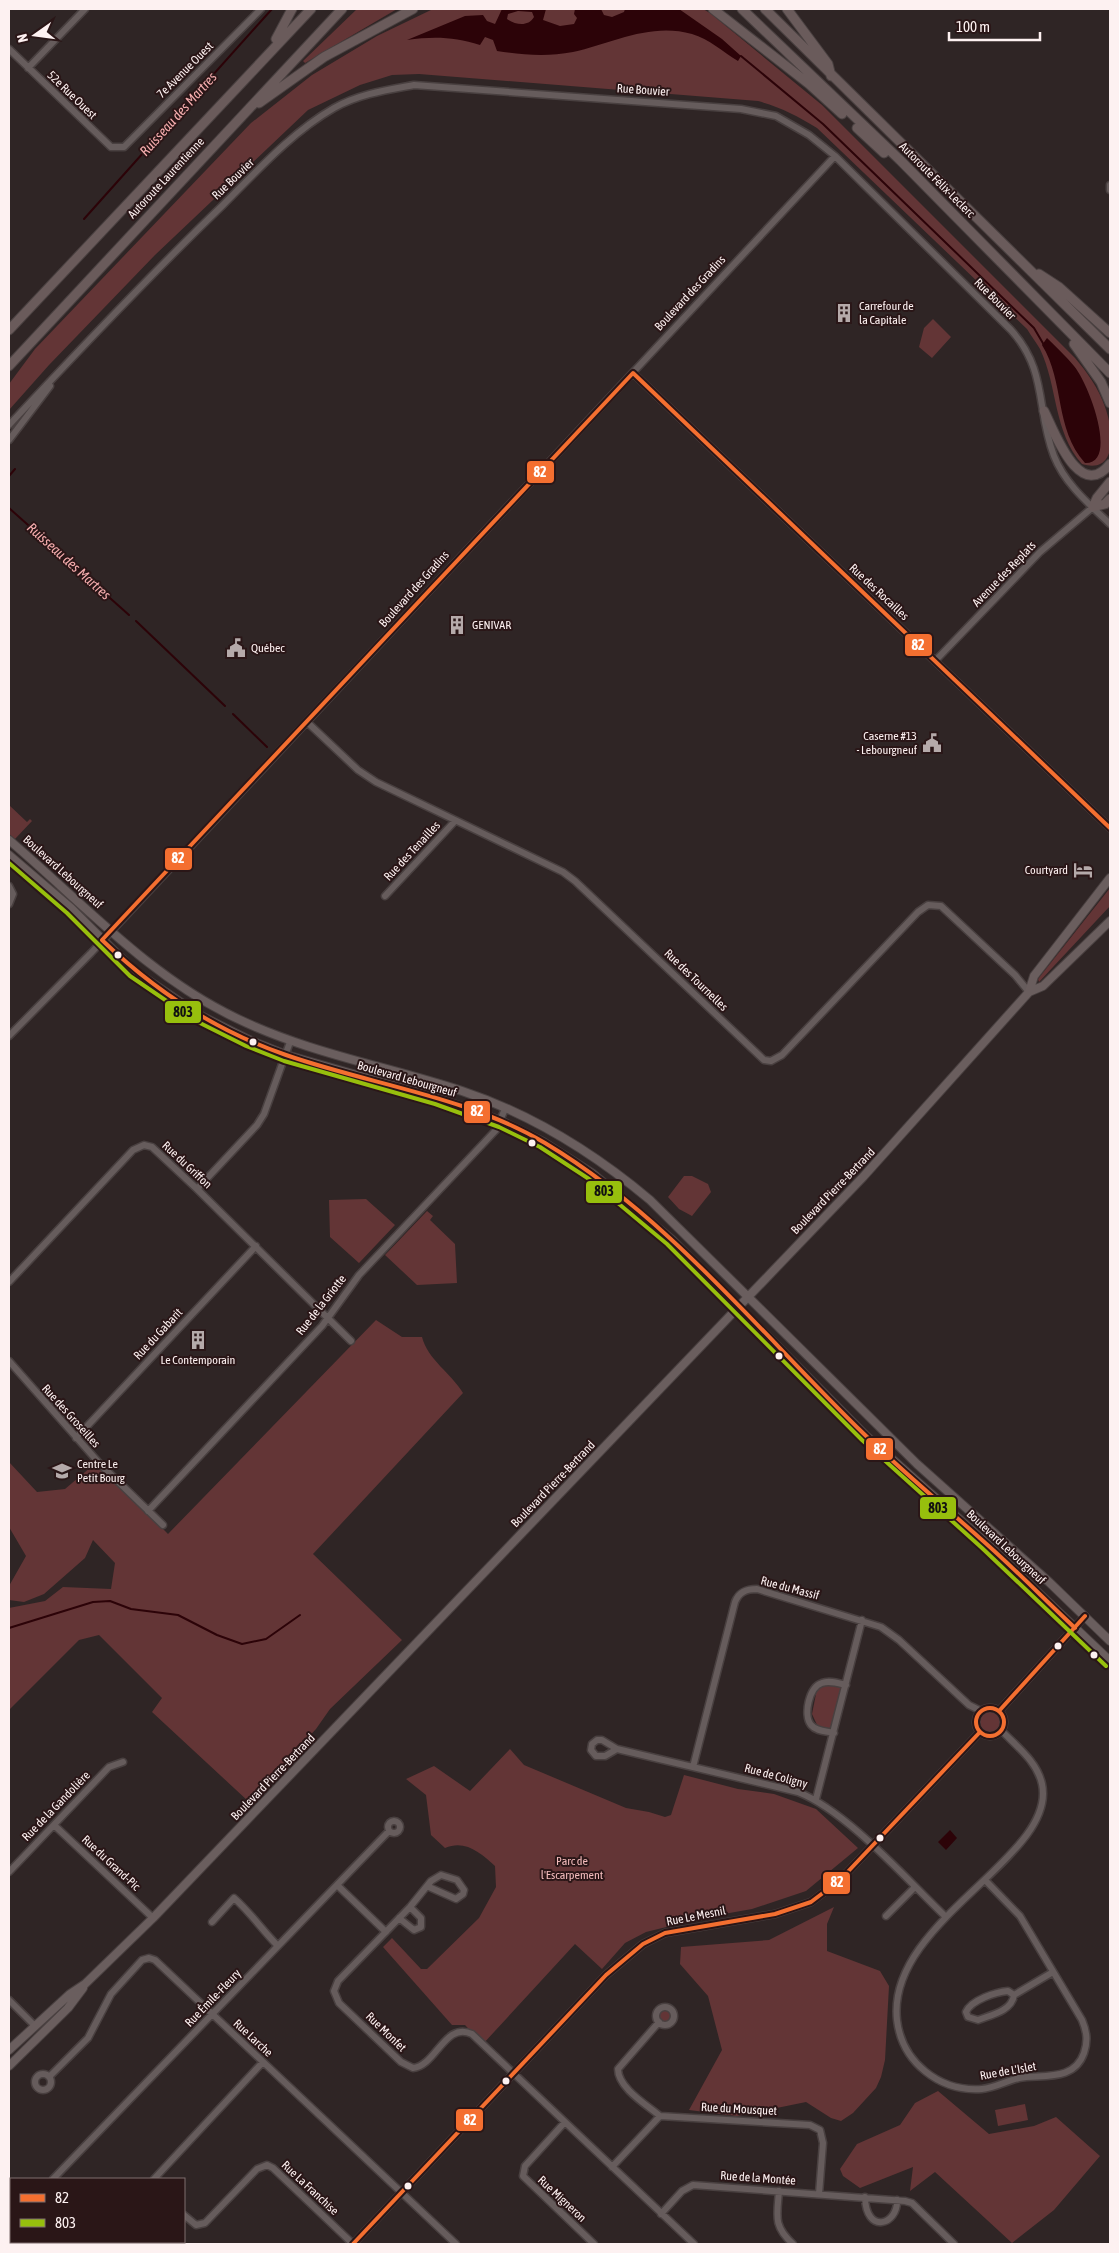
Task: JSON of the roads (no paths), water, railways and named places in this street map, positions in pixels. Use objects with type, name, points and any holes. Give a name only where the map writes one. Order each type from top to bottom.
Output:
[{"type":"highway","points":[[268,53],[292,9]]},
{"type":"highway","name":"Autoroute Laurentienne","points":[[10,328],[311,9]]},
{"type":"highway","name":"Autoroute Laurentienne","points":[[9,366],[342,9]]},
{"type":"highway","points":[[242,115],[324,57],[411,9]]},
{"type":"highway","points":[[714,9],[809,84],[942,204]]},
{"type":"highway","name":"Autoroute Félix-Leclerc","points":[[742,9],[900,160],[1110,373]]},
{"type":"highway","name":"Autoroute Félix-Leclerc","points":[[765,9],[831,76],[1026,264],[1057,298],[1110,349]]},
{"type":"highway","points":[[787,9],[828,64],[831,76]]},
{"type":"highway","points":[[1026,264],[1059,287],[1110,333]]},
{"type":"highway","points":[[1061,325],[1101,382],[1110,403]]},
{"type":"highway","points":[[1044,410],[1068,461],[1080,471],[1095,474],[1103,471],[1110,464]]},
{"type":"highway","points":[[1093,508],[1097,498],[1110,482]]},
{"type":"highway","points":[[1093,508],[1105,504],[1110,499]]},
{"type":"main road","name":"Boulevard Lebourgneuf","points":[[9,840],[150,965],[216,1008],[290,1042],[438,1084],[505,1109],[570,1142],[616,1172],[650,1200],[917,1464],[1085,1616],[1110,1641]]},
{"type":"main road","name":"Boulevard Lebourgneuf","points":[[9,855],[71,908],[134,971],[172,999],[222,1027],[286,1054],[437,1098],[501,1121],[574,1160],[631,1203],[671,1239],[866,1436],[986,1543],[1110,1661]]},
{"type":"main road","name":"Boulevard Pierre-Bertrand","points":[[9,2050],[70,1994],[85,1984],[153,1918],[863,1177],[1029,992],[1034,976],[1110,878]]},
{"type":"main road","name":"Boulevard Pierre-Bertrand","points":[[1029,992],[1043,986],[1110,921]]},
{"type":"main road","name":"Boulevard Pierre-Bertrand","points":[[9,2066],[68,2008],[85,1984]]},
{"type":"street","points":[[28,68],[85,9]]},
{"type":"street","name":"7e Avenue Ouest","points":[[124,147],[261,9]]},
{"type":"street","name":"52e Rue Ouest","points":[[9,49],[111,148],[124,147]]},
{"type":"street","name":"Rue Bouvier","points":[[9,425],[166,258],[302,130],[335,108],[371,93],[414,85],[741,109],[776,116],[809,135],[835,156],[1020,340],[1034,365],[1051,448],[1060,468],[1072,486],[1110,524]]},
{"type":"street","name":"Boulevard des Gradins","points":[[9,1036],[111,932],[513,498],[633,373],[835,156]]},
{"type":"street","points":[[1110,185],[1110,190]]},
{"type":"street","name":"Rue Bouvier","points":[[9,440],[70,359]]},
{"type":"street","name":"Rue des Rocailles","points":[[633,373],[1110,828]]},
{"type":"street","name":"Avenue des Replats","points":[[935,661],[1042,550],[1093,508]]},
{"type":"street","name":"Rue des Tournelles","points":[[307,722],[367,777],[563,872],[575,881],[764,1060],[771,1061],[782,1055],[918,912],[928,904],[941,906],[1017,978],[1029,992]]},
{"type":"street","name":"Rue des Tenailles","points":[[384,896],[456,821]]},
{"type":"street","points":[[9,886],[13,894],[9,904]]},
{"type":"street","points":[[197,1189],[257,1125],[264,1114],[290,1042]]},
{"type":"street","name":"Rue de la Griotte","points":[[148,1510],[328,1318],[359,1275],[496,1130],[505,1109]]},
{"type":"street","name":"Rue du Griffon","points":[[9,1282],[138,1147],[152,1147],[256,1246],[351,1341]]},
{"type":"street","name":"Rue du Gabarit","points":[[76,1438],[256,1246]]},
{"type":"street","name":"Rue des Groseilles","points":[[9,1361],[76,1438],[162,1525]]},
{"type":"street","name":"Rue du Massif","points":[[693,1767],[738,1596],[749,1590],[757,1589],[880,1627],[899,1640],[969,1705],[981,1711]]},
{"type":"street","points":[[999,1711],[1085,1616]]},
{"type":"street","points":[[816,1799],[862,1620]]},
{"type":"street","points":[[834,1733],[817,1730],[812,1726],[807,1715],[809,1701],[815,1687],[823,1682],[846,1685]]},
{"type":"street","points":[[991,1708],[999,1711],[1004,1721],[1001,1730],[990,1736],[980,1732],[976,1721],[981,1711],[991,1708]]},
{"type":"street","name":"Rue de L'Islet","points":[[984,1880],[1020,1916],[1082,2020],[1087,2032],[1084,2052],[1075,2067],[1066,2073],[1017,2079],[982,2089],[964,2088],[929,2076],[907,2051],[898,2020],[897,2003],[905,1970],[914,1955],[946,1917],[1028,1835],[1038,1815],[1042,1799],[1042,1784],[1037,1769],[1001,1730]]},
{"type":"street","name":"Rue Le Mesnil","points":[[353,2244],[606,1975],[643,1944],[665,1933],[679,1929],[775,1914],[811,1902],[840,1880],[980,1732]]},
{"type":"street","name":"Rue de Coligny","points":[[617,1749],[798,1792],[816,1799],[838,1815],[946,1917]]},
{"type":"street","name":"Rue de la Gandolière","points":[[9,1872],[109,1767],[123,1762]]},
{"type":"street","name":"Rue du Grand-Pic","points":[[54,1824],[153,1918]]},
{"type":"street","name":"Rue Émile-Fleury","points":[[54,2178],[389,1831]]},
{"type":"street","points":[[337,1885],[386,1932],[429,1887],[431,1881],[441,1875],[457,1880],[462,1885],[463,1894],[456,1899],[429,1887]]},
{"type":"street","points":[[886,1916],[915,1888]]},
{"type":"street","points":[[212,1922],[234,1898],[251,1914],[256,1923],[278,1946]]},
{"type":"street","points":[[399,1918],[410,1929],[414,1930],[421,1927],[421,1918],[410,1907]]},
{"type":"street","name":"Rue Monfet","points":[[386,1932],[338,1981],[334,1991],[339,2003],[408,2067],[418,2068],[424,2064],[453,2034],[466,2031],[472,2034],[513,2075],[694,2244]]},
{"type":"street","name":"Rue Larche","points":[[49,2078],[88,2038],[111,1994],[142,1960],[149,1958],[154,1960],[456,2244]]},
{"type":"street","points":[[1014,1995],[1053,1972]]},
{"type":"street","points":[[1008,1991],[1014,1995],[1013,2002],[1008,2007],[978,2020],[968,2017],[966,2012],[968,2007],[973,2004],[1001,1992],[1008,1991]]},
{"type":"street","points":[[9,2000],[34,2026]]},
{"type":"street","points":[[612,2167],[660,2116],[624,2085],[618,2074],[622,2062],[659,2022]]},
{"type":"street","points":[[155,2178],[262,2062]]},
{"type":"street","name":"Rue du Mousquet","points":[[660,2116],[815,2126],[820,2130],[823,2143],[819,2194]]},
{"type":"street","name":"Rue Migneron","points":[[565,2122],[525,2166],[523,2176],[594,2244]]},
{"type":"street","name":"Rue La Franchise","points":[[185,2216],[196,2225],[206,2223],[257,2169],[267,2165],[273,2168],[353,2244]]},
{"type":"street","name":"Rue de la Montée","points":[[661,2214],[688,2186],[897,2200],[912,2203],[954,2244]]},
{"type":"street","points":[[779,2191],[778,2228],[792,2244]]},
{"type":"street","points":[[866,2198],[867,2214],[872,2220],[879,2222],[888,2220],[895,2211],[897,2200]]},
{"type":"waterway","name":"Ruisseau des Martres","points":[[84,219],[272,9]]},
{"type":"waterway","points":[[741,56],[823,124],[1034,328],[1044,345]]},
{"type":"waterway","name":"Ruisseau des Martres","points":[[9,476],[15,469]]},
{"type":"waterway","name":"Ruisseau des Martres","points":[[9,508],[129,615]]},
{"type":"waterway","name":"Ruisseau des Martres","points":[[136,621],[225,706]]},
{"type":"waterway","name":"Ruisseau des Martres","points":[[233,714],[267,747]]},
{"type":"waterway","name":"Ruisseau des Martres","points":[[9,1628],[93,1602],[110,1601],[131,1609],[178,1615],[217,1635],[242,1644],[266,1639],[300,1615]]},
{"type":"place","name":"Carrefour de la Capitale","points":[[844,313]]},
{"type":"place","name":"GENIVAR","points":[[457,625]]},
{"type":"place","name":"Québec","points":[[236,648]]},
{"type":"place","name":"Caserne #13 - Lebourgneuf","points":[[932,743]]},
{"type":"place","name":"Courtyard","points":[[1083,870]]},
{"type":"place","name":"Le Contemporain","points":[[198,1340]]},
{"type":"place","name":"Centre Le Petit Bourg","points":[[62,1471]]},
{"type":"park label","name":"Parc de l'Escarpement","points":[[572,1868]]}]
